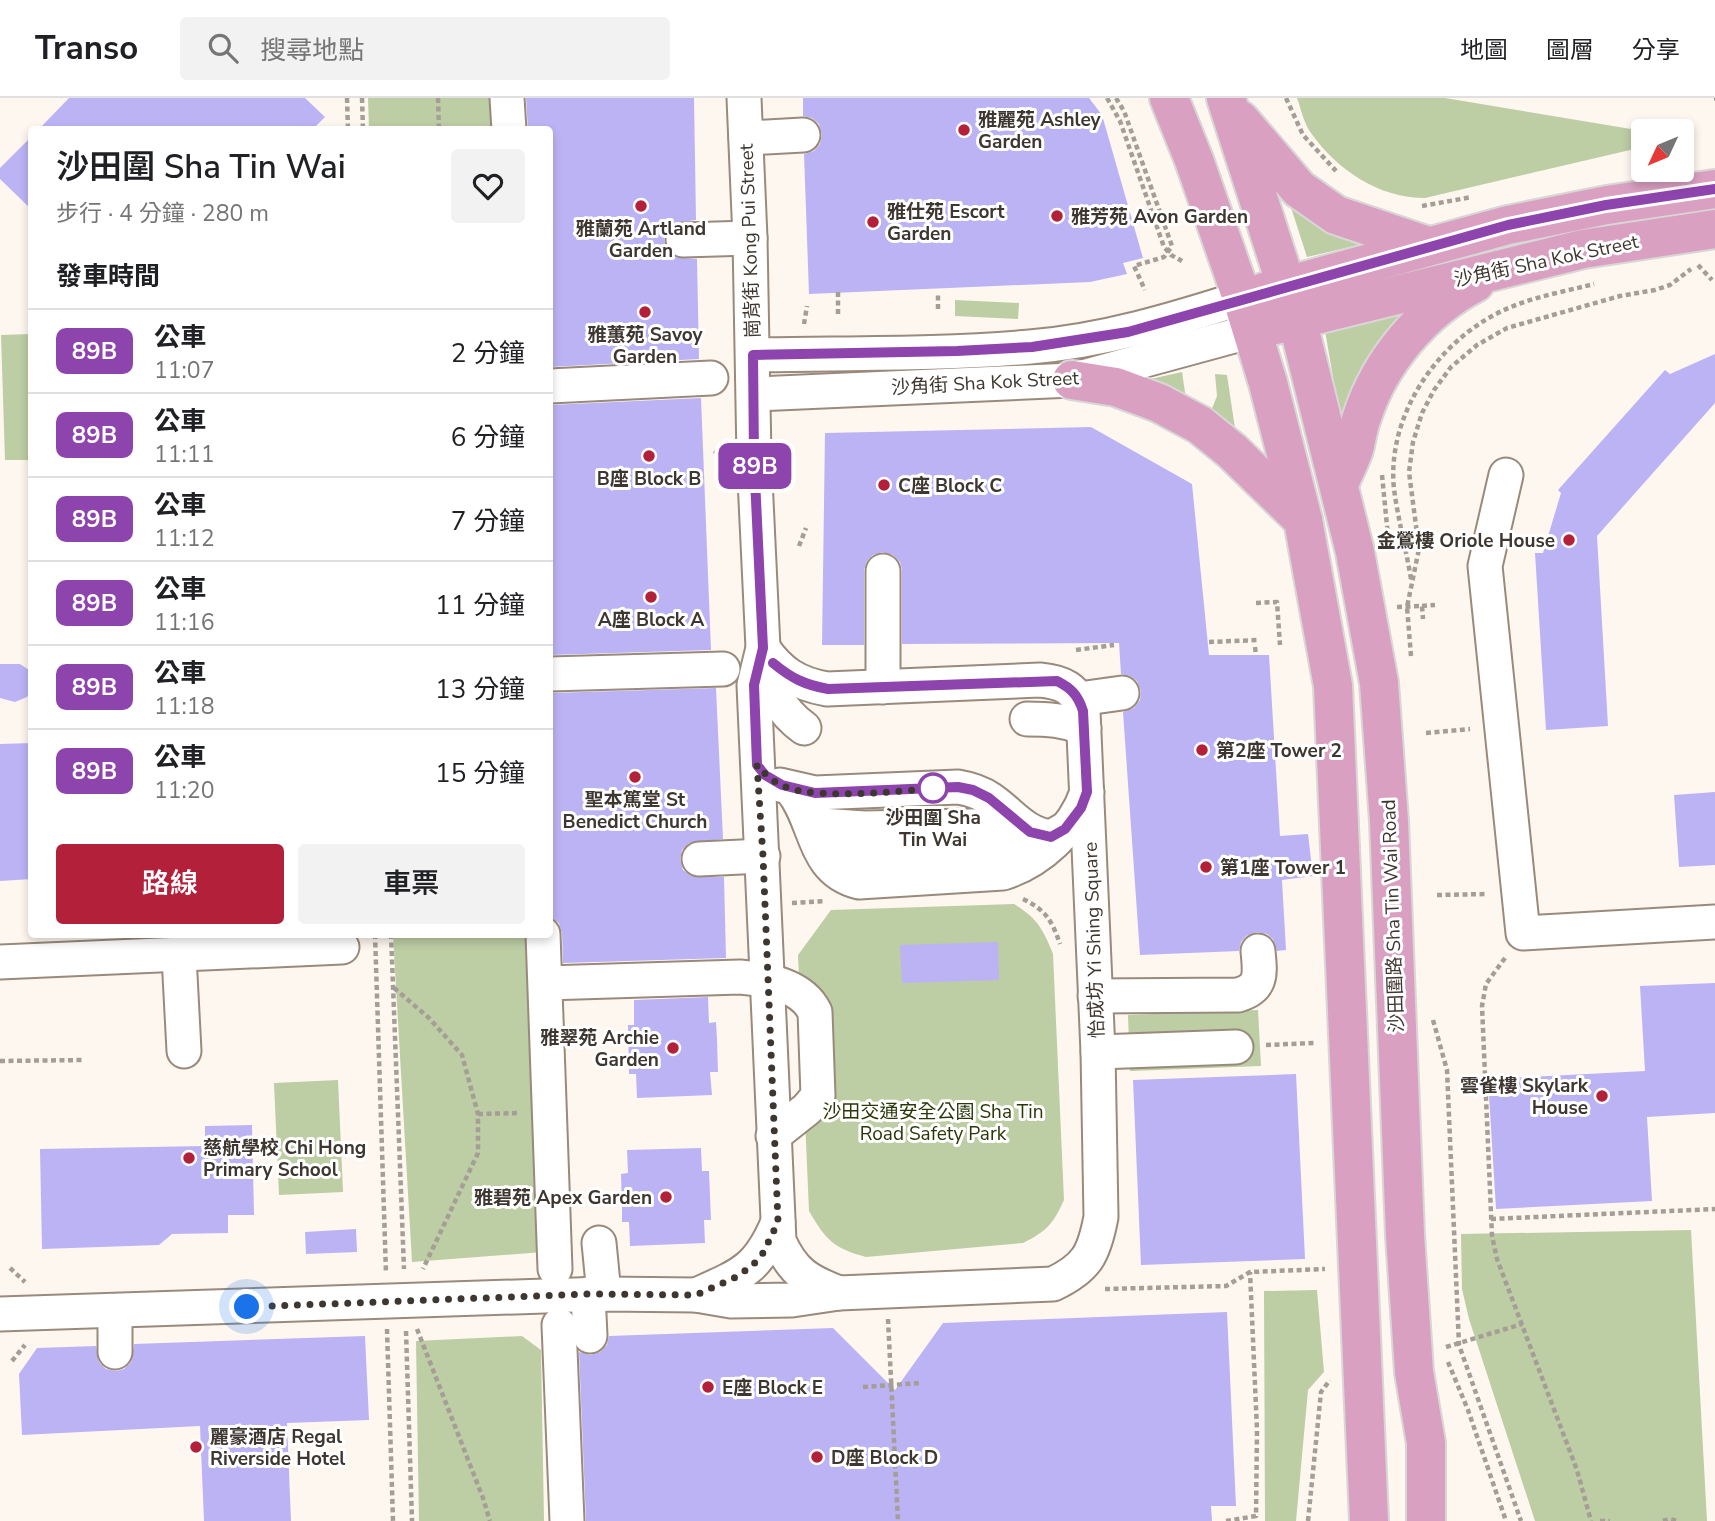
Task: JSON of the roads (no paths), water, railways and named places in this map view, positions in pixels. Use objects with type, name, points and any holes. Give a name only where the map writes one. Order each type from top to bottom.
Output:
[{"type":"main road","points":[[1169,98],[1194,160],[1268,383],[1303,520],[1333,687],[1369,1521]]},
{"type":"main road","points":[[1228,103],[1299,188],[1336,215],[1428,246]]},
{"type":"main road","name":"沙田圍路 Sha Tin Wai Road","points":[[1228,103],[1292,302],[1355,552],[1379,683],[1389,821],[1405,1235],[1414,1372],[1426,1443],[1426,1521]]},
{"type":"main road","name":"沙角街 Sha Kok Street","points":[[1247,315],[1292,302],[1428,246],[1520,222],[1606,205],[1715,189]]},
{"type":"main road","name":"沙角街 Sha Kok Street","points":[[1292,302],[1511,265],[1583,249],[1711,244]]},
{"type":"main road","points":[[1339,484],[1353,450],[1362,417],[1375,386],[1392,357],[1413,331],[1438,308],[1466,288],[1511,265]]},
{"type":"main road","points":[[1072,380],[1116,387],[1159,403],[1199,425],[1232,451],[1303,520]]},
{"type":"street","points":[[507,98],[509,126]]},
{"type":"street","name":"崗背街 Kong Pui Street","points":[[744,98],[750,237],[754,458],[763,648],[754,685],[779,1241],[795,1269],[815,1284],[839,1293]]},
{"type":"street","points":[[746,138],[803,135]]},
{"type":"street","points":[[683,240],[750,237]]},
{"type":"street","name":"沙角街 Sha Kok Street","points":[[753,355],[1032,347],[1247,315]]},
{"type":"street","name":"沙角街 Sha Kok Street","points":[[754,394],[1072,380],[1247,315]]},
{"type":"street","points":[[553,386],[711,379]]},
{"type":"street","points":[[1506,475],[1485,566],[1523,933],[1715,922]]},
{"type":"street","points":[[883,571],[883,687]]},
{"type":"street","points":[[763,648],[773,663],[789,677],[828,689],[1057,681],[1070,688],[1082,714]]},
{"type":"street","points":[[763,648],[767,677],[778,699],[790,719],[804,728]]},
{"type":"street","points":[[553,674],[723,669]]},
{"type":"street","points":[[1027,719],[1068,722],[1122,693]]},
{"type":"street","name":"怡成坊 Yi Shing Square","points":[[839,1293],[1053,1284],[1071,1275],[1086,1262],[1096,1243],[1101,1217],[1098,1052],[1082,714]]},
{"type":"street","points":[[757,765],[773,781],[791,789],[815,793],[958,787],[973,790],[989,798],[1030,832],[1056,839]]},
{"type":"street","points":[[791,789],[799,799],[813,832],[829,853],[852,855],[1056,839],[1081,808],[1087,792]]},
{"type":"street","points":[[813,832],[821,825],[851,828],[1021,825]]},
{"type":"street","points":[[699,859],[763,856]]},
{"type":"street","points":[[543,938],[555,1269]]},
{"type":"street","points":[[0,962],[179,956],[326,943]]},
{"type":"street","points":[[1095,996],[1200,997],[1250,992],[1261,976],[1258,951]]},
{"type":"street","points":[[179,956],[184,1051]]},
{"type":"street","points":[[546,983],[740,977],[767,979],[804,997],[815,1012],[818,1097],[773,1136]]},
{"type":"street","points":[[1098,1052],[1236,1047]]},
{"type":"street","name":"崗背街 Kong Pui Street","points":[[696,1295],[734,1278],[752,1266],[763,1253],[778,1222]]},
{"type":"street","points":[[567,1521],[575,1330],[596,1294],[599,1243]]},
{"type":"street","name":"崗背街 Kong Pui Street","points":[[0,1314],[115,1312],[403,1318],[596,1294],[696,1295],[731,1301],[753,1301],[792,1300],[839,1293]]},
{"type":"street","points":[[115,1312],[115,1352]]},
{"type":"place","name":"雅麗苑 Ashley Garden","points":[[964,130]]},
{"type":"place","name":"雅蘭苑 Artland Garden","points":[[641,206]]},
{"type":"place","name":"雅芳苑 Avon Garden","points":[[1057,216]]},
{"type":"place","name":"雅仕苑 Escort Garden","points":[[873,222]]},
{"type":"place","name":"雅蕙苑 Savoy Garden","points":[[645,312]]},
{"type":"place","name":"B座 Block B","points":[[649,456]]},
{"type":"place","name":"C座 Block C","points":[[884,485]]},
{"type":"place","name":"金鶯樓 Oriole House","points":[[1569,540]]},
{"type":"place","name":"A座 Block A","points":[[651,597]]},
{"type":"place","name":"第2座 Tower 2","points":[[1202,750]]},
{"type":"place","name":"聖本篤堂 St Benedict Church","points":[[635,777]]},
{"type":"place","name":"沙田圍 Sha Tin Wai","points":[[933,788]]},
{"type":"place","name":"第1座 Tower 1","points":[[1206,867]]},
{"type":"place","name":"雅翠苑 Archie Garden","points":[[673,1048]]},
{"type":"place","name":"雲雀樓 Skylark House","points":[[1602,1096]]},
{"type":"place","name":"慈航學校 Chi Hong Primary School","points":[[189,1158]]},
{"type":"place","name":"雅碧苑 Apex Garden","points":[[666,1197]]},
{"type":"place","name":"E座 Block E","points":[[708,1387]]},
{"type":"place","name":"麗豪酒店 Regal Riverside Hotel","points":[[196,1447]]},
{"type":"place","name":"D座 Block D","points":[[817,1457]]},
{"type":"park label","name":"沙田交通安全公園 Sha Tin Road Safety Park","points":[[933,1122]]}]
